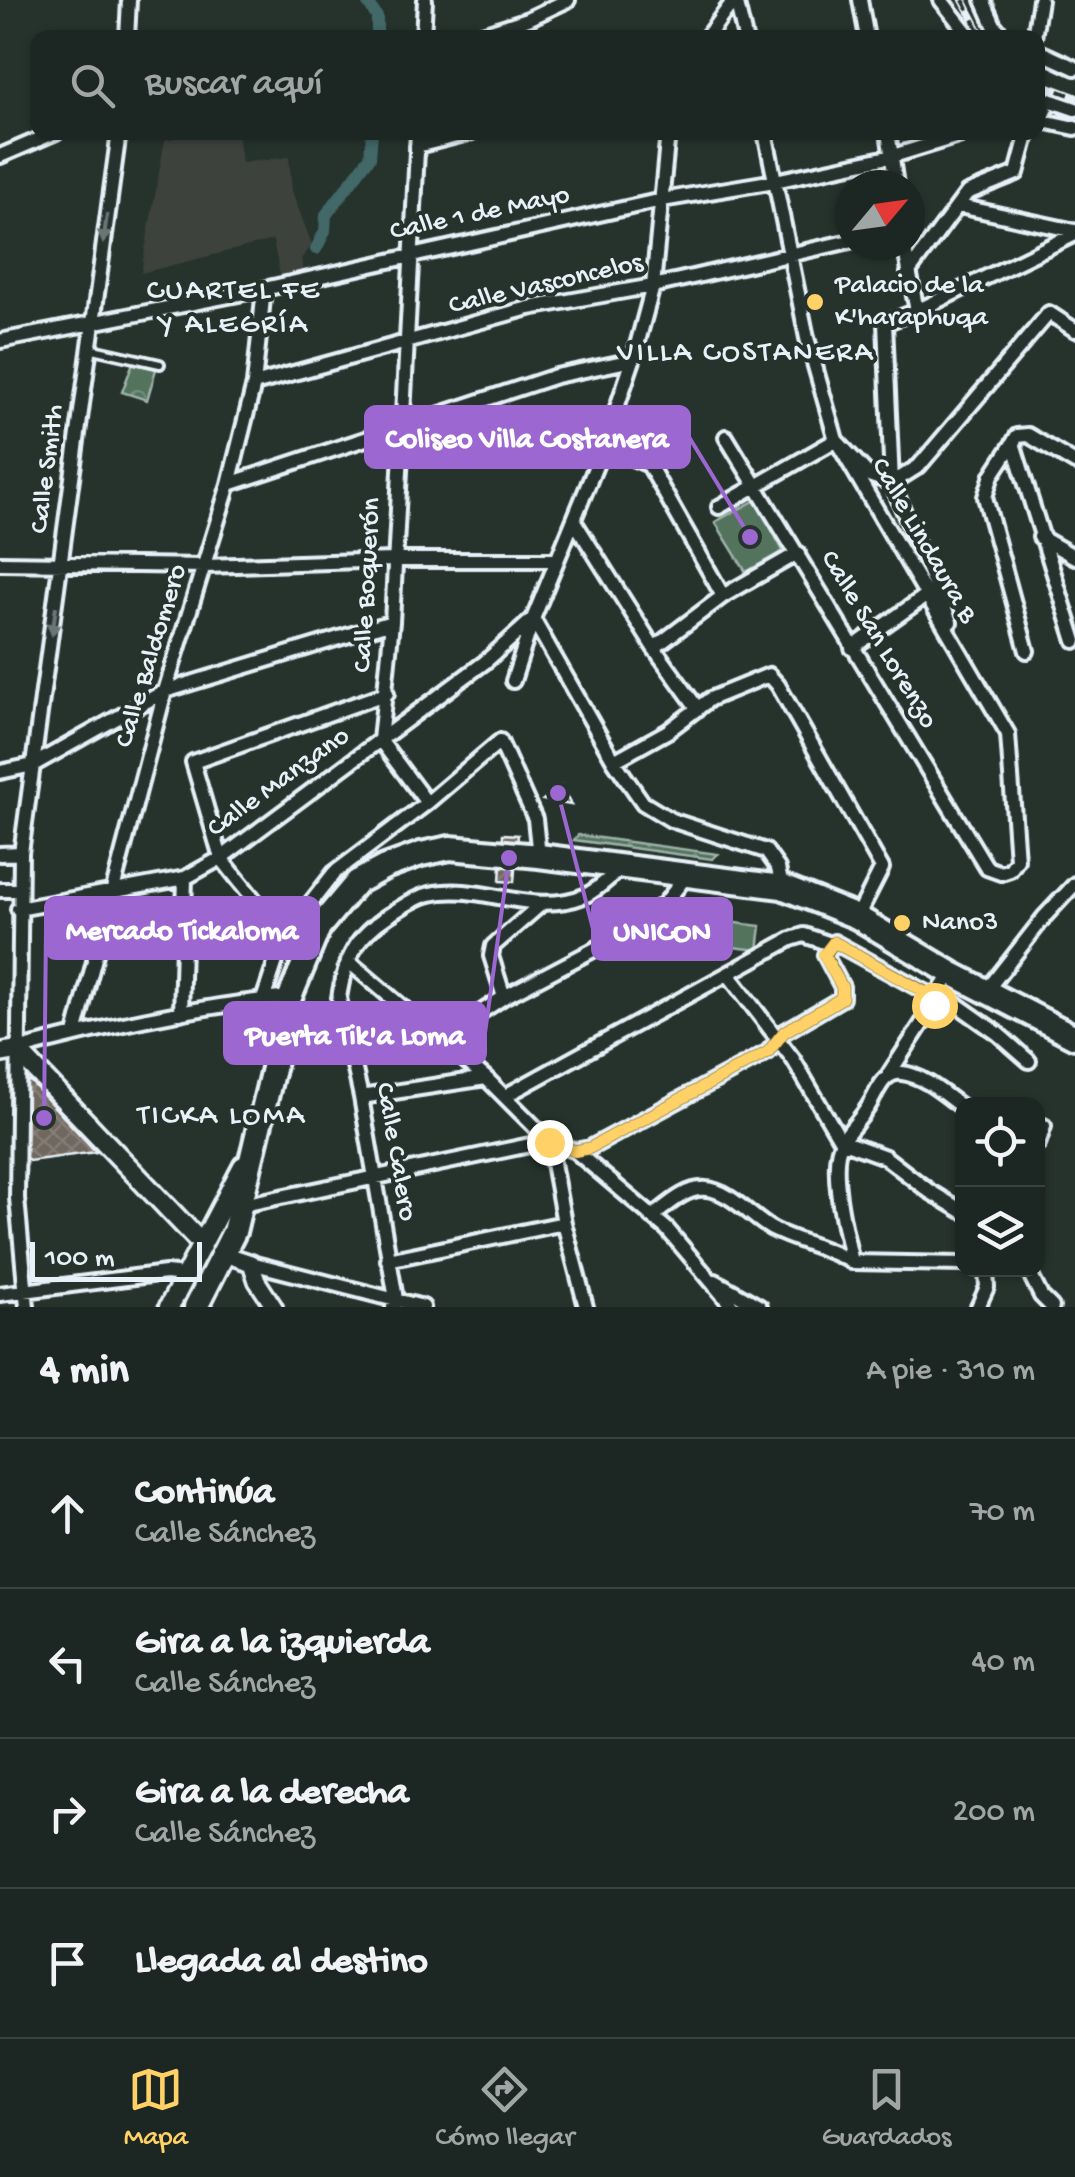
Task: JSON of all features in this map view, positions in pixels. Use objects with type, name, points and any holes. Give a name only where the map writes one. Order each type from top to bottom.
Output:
[{"type":"highway","points":[[196,1307],[224,1254],[243,1205],[290,997],[319,927],[358,882],[386,867],[450,848],[782,887],[857,918],[941,986],[987,990],[1075,1037]]},
{"type":"main road","points":[[8,1052],[202,1244]]},
{"type":"main road","points":[[169,1307],[259,1133]]},
{"type":"street","points":[[127,30],[129,0]]},
{"type":"street","points":[[423,30],[425,0]]},
{"type":"street","points":[[496,30],[528,20],[568,0]]},
{"type":"street","points":[[712,30],[735,0]]},
{"type":"street","points":[[735,0],[743,30]]},
{"type":"street","points":[[860,0],[866,30]]},
{"type":"street","points":[[941,0],[965,30]]},
{"type":"street","points":[[983,0],[998,30]]},
{"type":"street","points":[[1035,30],[1040,0]]},
{"type":"street","points":[[1045,54],[1075,68]]},
{"type":"street","points":[[1045,98],[1075,109]]},
{"type":"street","points":[[1045,125],[1075,128]]},
{"type":"street","points":[[0,156],[37,140]]},
{"type":"street","name":"Calle Smith","points":[[27,1307],[8,1052],[17,976],[21,854],[117,140]]},
{"type":"street","name":"Calle Boquerón","points":[[380,740],[392,622],[417,140]]},
{"type":"street","points":[[513,681],[633,360],[653,286],[667,140]]},
{"type":"street","points":[[767,140],[807,338],[836,440],[869,475],[892,483],[919,466],[1049,313],[1075,330]]},
{"type":"street","points":[[890,140],[894,170]]},
{"type":"street","name":"Calle 1 de Mayo","points":[[0,340],[264,289],[662,200],[775,181],[893,156],[945,140]]},
{"type":"street","points":[[908,273],[967,192],[1016,173],[1026,140]]},
{"type":"street","points":[[958,206],[1075,232]]},
{"type":"street","points":[[906,260],[917,311],[1075,232]]},
{"type":"street","name":"Calle Vasconcelos","points":[[254,384],[530,308],[653,286],[835,245]]},
{"type":"street","name":"Calle Baldomero","points":[[76,1034],[165,691],[229,484],[254,384],[264,289]]},
{"type":"street","name":"Calle Lindaura B","points":[[917,311],[884,322],[892,483],[967,666]]},
{"type":"street","points":[[229,484],[556,376],[633,360]]},
{"type":"street","points":[[1027,651],[985,497],[992,476],[1017,436],[1028,436],[1075,463]]},
{"type":"street","name":"Calle San Lorenzo","points":[[726,437],[987,868]]},
{"type":"street","points":[[720,507],[836,440]]},
{"type":"street","name":"Calle Lindaura B","points":[[836,440],[1008,734],[1016,860],[1010,870],[1000,873],[987,868]]},
{"type":"street","points":[[1013,444],[1075,641]]},
{"type":"street","points":[[604,446],[649,465],[724,596]]},
{"type":"street","points":[[574,521],[654,648],[698,709]]},
{"type":"street","points":[[1040,537],[1075,558]]},
{"type":"street","points":[[654,648],[724,596],[798,553]]},
{"type":"street","points":[[0,563],[205,566],[556,560]]},
{"type":"street","points":[[852,648],[927,595]]},
{"type":"street","points":[[533,619],[614,761],[643,802],[671,820],[766,851],[778,868],[782,887]]},
{"type":"street","name":"Calle Manzano","points":[[18,909],[184,878],[222,858],[485,662],[533,619]]},
{"type":"street","points":[[0,772],[33,765],[165,691],[392,622]]},
{"type":"street","points":[[614,761],[668,731],[721,694],[769,675],[778,684],[882,868],[857,918]]},
{"type":"street","points":[[284,938],[222,858],[193,762],[387,693]]},
{"type":"street","points":[[380,740],[427,803]]},
{"type":"street","points":[[263,1000],[284,938],[334,874],[500,741],[535,820],[538,856]]},
{"type":"street","points":[[0,854],[21,854]]},
{"type":"street","points":[[623,866],[586,896],[540,904],[444,891],[424,894],[378,922],[354,946],[348,961],[486,1078],[549,1142],[575,1151],[652,1217],[713,1281],[732,1307]]},
{"type":"street","points":[[440,1039],[504,996],[638,926],[665,903],[688,874]]},
{"type":"street","points":[[181,1014],[184,878]]},
{"type":"street","points":[[987,990],[1044,916],[1075,884]]},
{"type":"street","points":[[0,890],[19,890]]},
{"type":"street","points":[[504,996],[491,956],[493,946],[540,904]]},
{"type":"street","points":[[504,1096],[804,936],[830,944],[841,943],[928,994],[941,986]]},
{"type":"street","points":[[575,1151],[609,1140],[744,1068],[768,1052],[784,1032],[842,998],[842,987],[824,955],[830,944]]},
{"type":"street","name":"Calle Calero","points":[[348,961],[339,998],[361,1098],[395,1303]]},
{"type":"street","points":[[728,974],[779,1040],[841,1142],[885,1157],[955,1207]]},
{"type":"street","points":[[0,977],[17,976]]},
{"type":"street","points":[[941,986],[1029,1061]]},
{"type":"street","points":[[852,1262],[842,1211],[838,1160],[841,1142],[862,1119],[934,1005],[941,986]]},
{"type":"street","points":[[8,1052],[76,1034],[290,997]]},
{"type":"street","points":[[889,1074],[912,1076],[955,1103]]},
{"type":"street","points":[[361,1098],[486,1078]]},
{"type":"street","points":[[243,1205],[549,1142]]},
{"type":"street","points":[[549,1142],[564,1223],[586,1307]]},
{"type":"street","points":[[652,1217],[682,1195],[702,1188],[716,1190],[774,1230],[852,1262],[955,1264]]},
{"type":"street","points":[[0,1200],[17,1198]]},
{"type":"street","points":[[388,1260],[564,1223]]},
{"type":"street","points":[[224,1254],[395,1303],[423,1307]]},
{"type":"street","points":[[251,1263],[257,1281],[274,1307]]},
{"type":"street","points":[[0,1294],[166,1273],[185,1275]]},
{"type":"street","points":[[978,1307],[986,1277]]},
{"type":"street","points":[[1032,1277],[1052,1307]]},
{"type":"street","points":[[713,1281],[760,1307]]},
{"type":"lane","points":[[88,348],[160,364]]},
{"type":"shaded area","points":[[165,140],[238,140],[242,163],[289,157],[292,191],[312,245],[301,259],[303,271],[280,275],[273,240],[141,273]]},
{"type":"green space","points":[[134,360],[157,366],[147,400],[122,392]]},
{"type":"green space","points":[[756,500],[783,551],[746,572],[715,522]]},
{"type":"green space","points":[[578,835],[718,854],[712,859],[574,840]]},
{"type":"green space","points":[[711,920],[761,926],[758,950],[708,944]]},
{"type":"building","points":[[561,786],[571,805],[543,800]]},
{"type":"building","points":[[503,834],[518,835],[514,882],[500,881]]},
{"type":"building","points":[[30,1081],[96,1152],[29,1161],[23,1154],[24,1084]]},
{"type":"waterway","points":[[366,0],[377,17],[377,30]]},
{"type":"waterway","points":[[316,249],[325,231],[326,215],[370,157],[371,140]]},
{"type":"railway","points":[[963,0],[979,30]]},
{"type":"railway","points":[[1045,86],[1075,97]]},
{"type":"place","name":"Palacio de la K'haraphuqa","points":[[815,302]]},
{"type":"place","name":"Coliseo Villa Costanera","points":[[750,537]]},
{"type":"place","name":"UNICON","points":[[558,793]]},
{"type":"place","name":"Puerta Tik'a Loma","points":[[509,858]]},
{"type":"place","name":"Nano3","points":[[902,923]]},
{"type":"place","name":"Mercado Tickaloma","points":[[44,1118]]},
{"type":"district","name":"CUARTEL FE Y ALEGRÍA","points":[[234,309]]},
{"type":"district","name":"VILLA COSTANERA","points":[[746,354]]},
{"type":"district","name":"TICKA LOMA","points":[[222,1117]]},
{"type":"route","points":[[549,1142],[575,1151],[590,1148],[768,1052],[784,1032],[842,998],[842,987],[824,955],[834,942],[934,994],[934,1005]]}]
